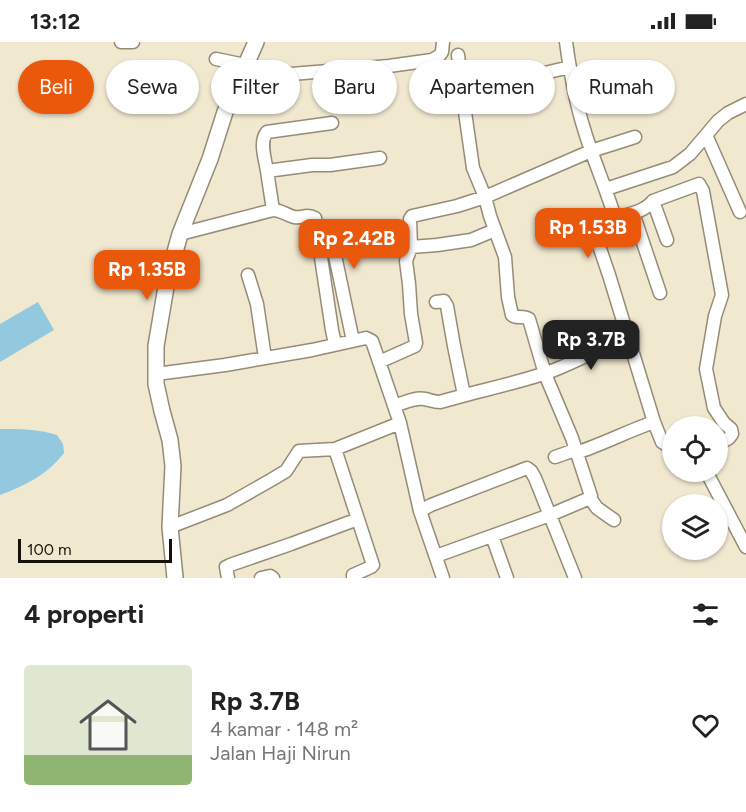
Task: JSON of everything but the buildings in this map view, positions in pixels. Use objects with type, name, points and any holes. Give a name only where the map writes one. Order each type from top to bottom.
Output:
[{"type":"street","points":[[121,42],[133,42]]},
{"type":"street","points":[[247,60],[256,42]]},
{"type":"street","points":[[300,73],[432,60],[439,56],[443,42]]},
{"type":"street","points":[[566,42],[569,60]]},
{"type":"street","points":[[458,55],[459,60]]},
{"type":"street","points":[[606,189],[673,167],[690,154],[718,121],[746,104]]},
{"type":"street","points":[[175,578],[170,527],[173,466],[170,440],[158,397],[156,346],[164,298],[180,234],[210,159],[224,114]]},
{"type":"street","points":[[465,114],[473,168],[505,257],[508,297],[512,315],[529,319],[544,374],[576,452],[589,488],[590,498],[597,508],[614,520]]},
{"type":"street","points":[[580,114],[591,152],[615,218]]},
{"type":"street","points":[[273,210],[263,136],[267,132],[332,123]]},
{"type":"street","points":[[706,135],[740,212]]},
{"type":"street","points":[[379,362],[415,346],[416,343],[406,261],[411,247],[410,219],[412,216],[485,197],[591,152],[635,137]]},
{"type":"street","points":[[267,171],[380,158]]},
{"type":"street","points":[[662,442],[595,234],[596,226],[648,207],[653,201],[699,184],[703,191],[722,295],[715,315],[706,369],[714,408],[719,416]]},
{"type":"street","points":[[653,201],[667,240]]},
{"type":"street","points":[[180,234],[273,210],[295,218],[310,216],[315,219],[335,344]]},
{"type":"street","points":[[633,213],[660,293]]},
{"type":"street","points":[[411,247],[471,240],[495,230]]},
{"type":"street","points":[[318,239],[328,238],[332,241],[352,341]]},
{"type":"street","points":[[248,275],[257,304],[265,358]]},
{"type":"street","points":[[436,302],[444,301],[447,306],[464,396]]},
{"type":"street","points":[[156,374],[225,365],[366,338],[372,341],[400,423],[420,511],[436,556],[440,577]]},
{"type":"street","points":[[394,406],[423,398],[440,402],[544,374],[616,343],[629,341]]},
{"type":"street","points":[[555,457],[603,444],[654,422]]},
{"type":"street","points":[[170,527],[227,505],[271,480],[286,471],[299,451],[335,449],[400,423]]},
{"type":"street","points":[[335,449],[373,565],[353,575],[353,578]]},
{"type":"street","points":[[420,511],[527,468],[535,478],[575,578]]},
{"type":"street","points":[[712,482],[746,547]]},
{"type":"street","points":[[436,556],[550,515],[590,498]]},
{"type":"street","points":[[228,578],[226,567],[230,565],[358,519]]},
{"type":"street","points":[[492,536],[507,578]]},
{"type":"street","points":[[261,578],[270,576],[273,578]]},
{"type":"water","points":[[38,302],[54,330],[0,362],[0,324]]},
{"type":"water","points":[[0,429],[36,430],[57,435],[63,444],[64,453],[51,467],[35,478],[0,495]]}]
